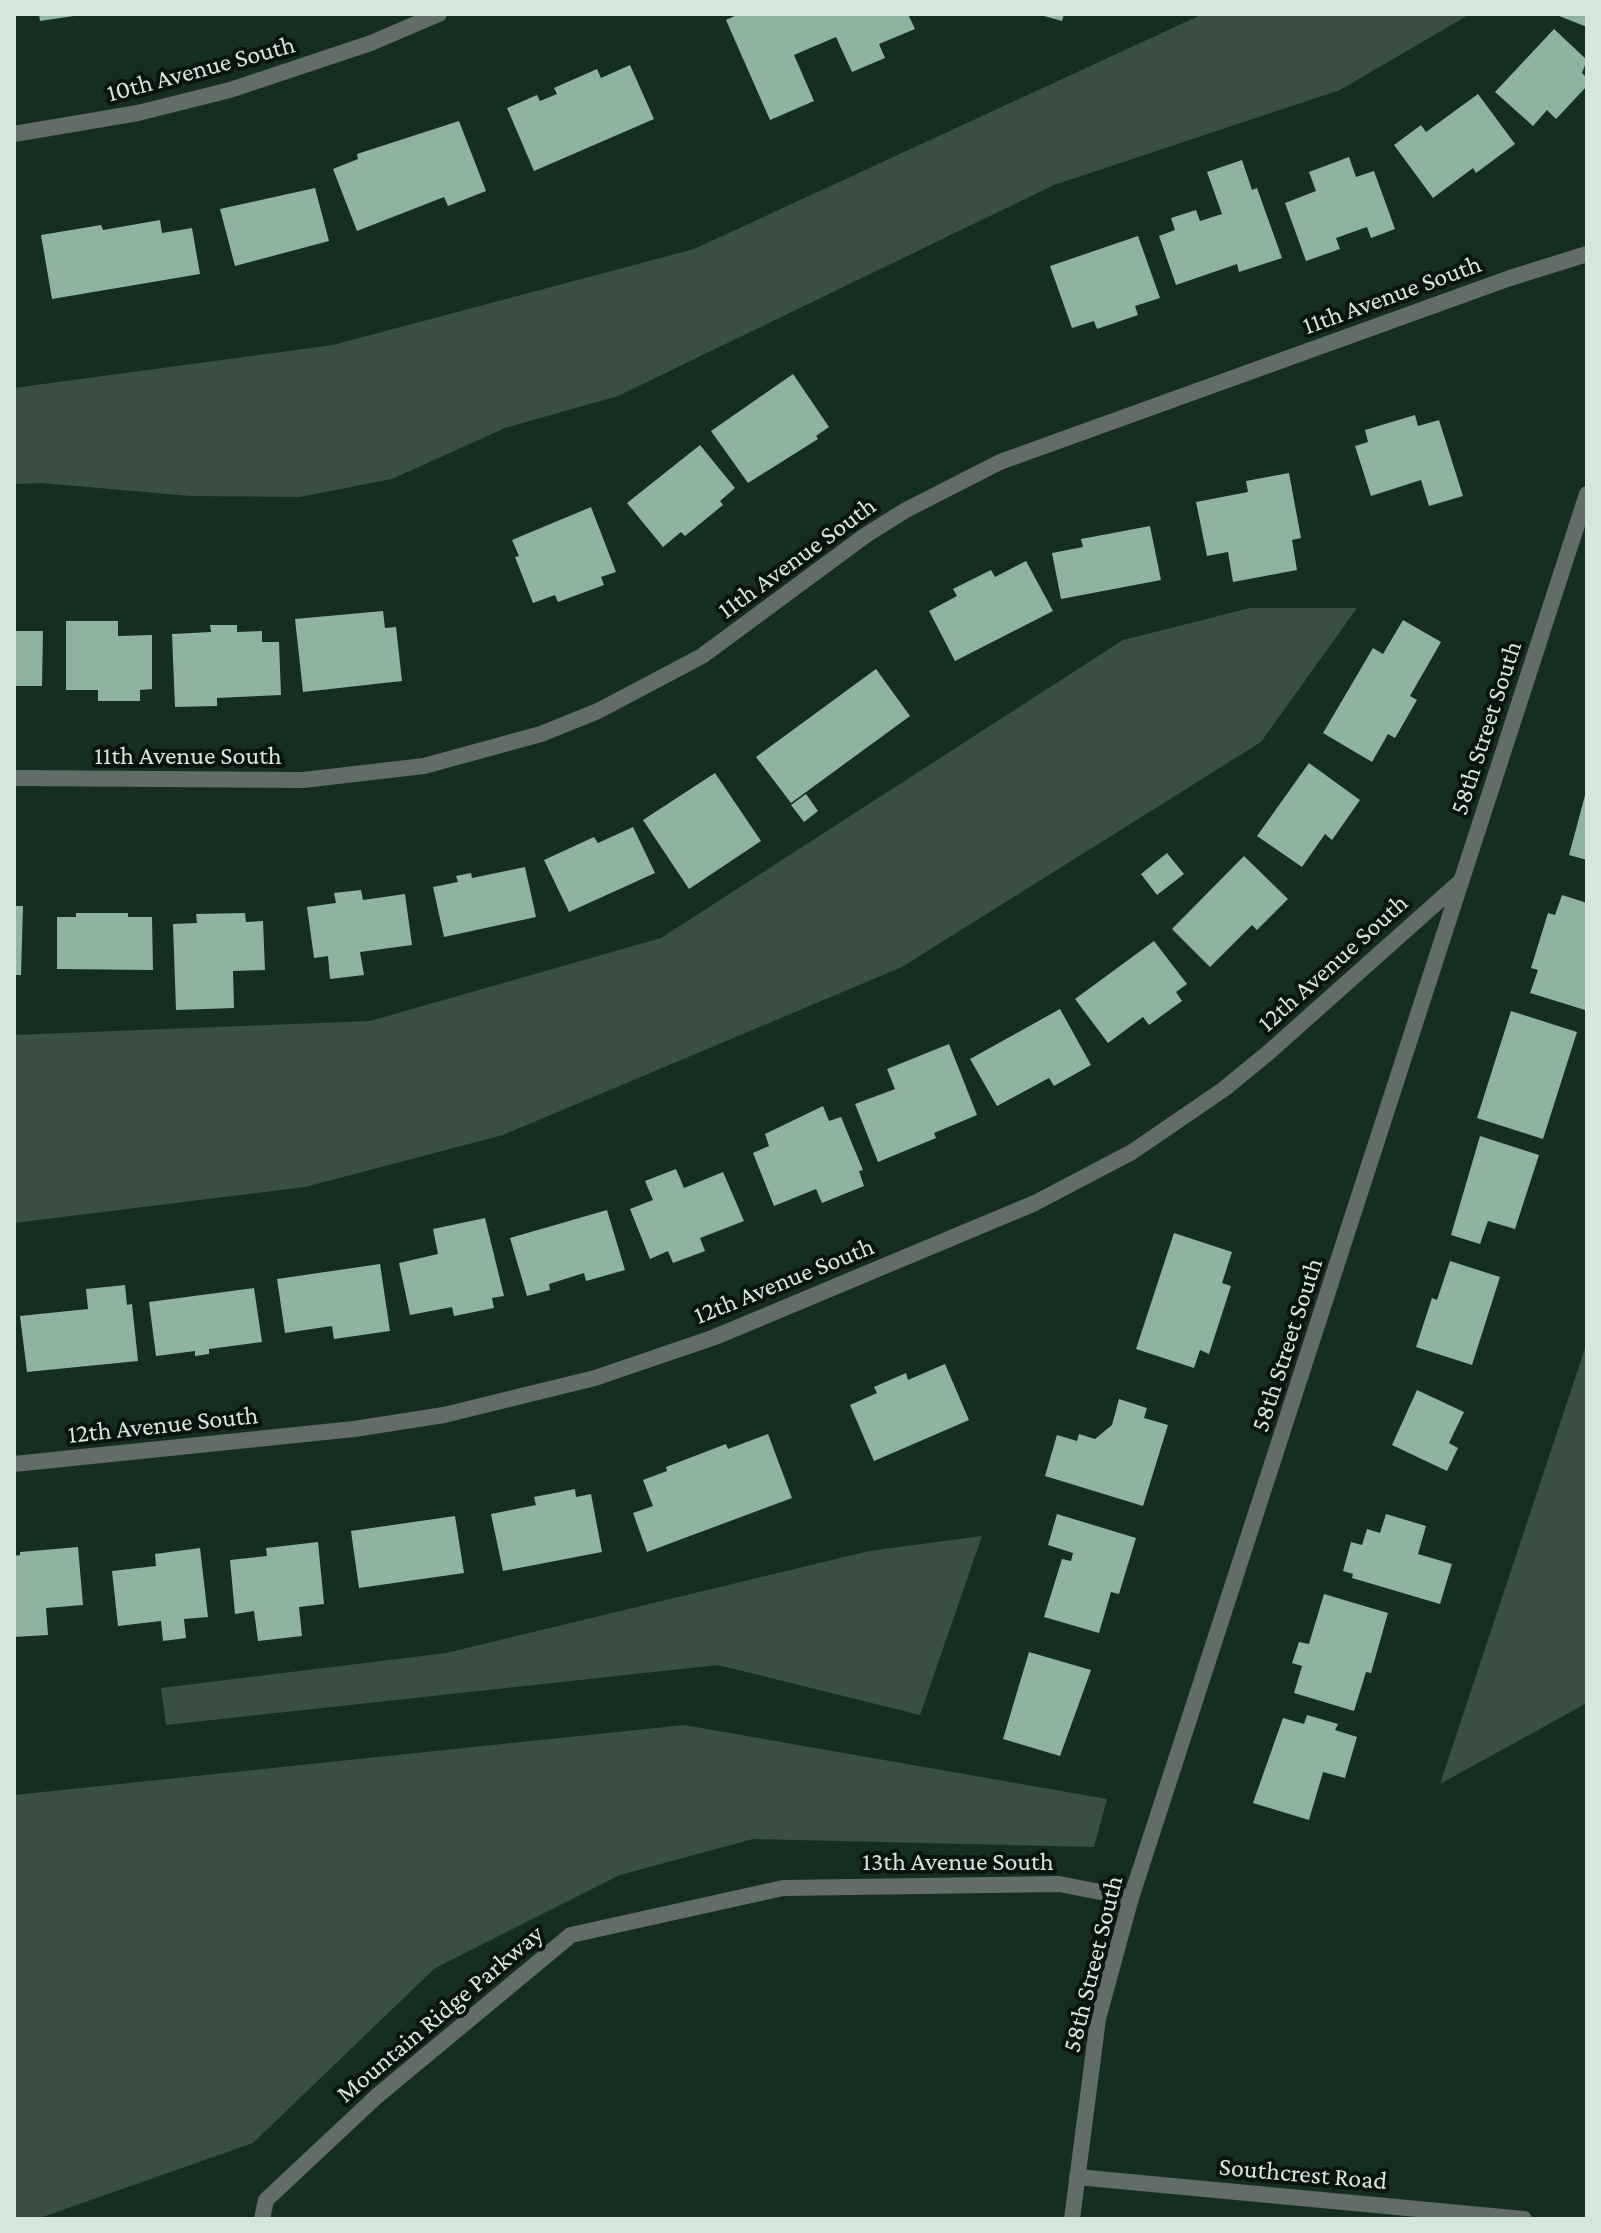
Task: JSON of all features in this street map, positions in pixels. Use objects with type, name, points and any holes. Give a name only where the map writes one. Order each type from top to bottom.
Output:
[{"type":"street","name":"10th Avenue South","points":[[14,134],[138,113],[230,90],[371,43],[439,14]]},
{"type":"street","name":"11th Avenue South","points":[[14,778],[318,779],[424,766],[541,734],[624,699],[702,656],[866,535],[906,510],[1000,462],[1510,278],[1587,254]]},
{"type":"street","name":"58th Street South","points":[[1072,2219],[1098,2019],[1131,1898],[1587,494]]},
{"type":"street","name":"12th Avenue South","points":[[14,1464],[354,1429],[444,1415],[595,1378],[715,1337],[1035,1203],[1132,1152],[1224,1089],[1268,1053],[1463,880]]},
{"type":"street","name":"13th Avenue South","points":[[783,1888],[1059,1884],[1131,1898]]},
{"type":"street","name":"Mountain Ridge Parkway","points":[[262,2219],[266,2200],[377,2096],[571,1935],[783,1888]]},
{"type":"street","name":"Southcrest Road","points":[[1077,2177],[1524,2219]]},
{"type":"green space","points":[[1203,14],[1470,14],[1340,90],[1054,185],[618,396],[505,428],[392,479],[300,497],[190,496],[41,483],[14,484],[14,388],[333,345],[694,249]]},
{"type":"green space","points":[[1250,608],[1357,608],[1261,742],[902,967],[503,1135],[305,1187],[14,1223],[14,1035],[370,1021],[661,938],[1123,640]]},
{"type":"green space","points":[[1587,1342],[1587,1703],[1440,1784]]},
{"type":"green space","points":[[982,1536],[920,1715],[718,1665],[166,1725],[161,1688],[446,1653],[869,1551]]},
{"type":"green space","points":[[684,1725],[1107,1799],[1094,1847],[753,1839],[620,1875],[435,1968],[253,2143],[37,2219],[14,2219],[14,1795]]},
{"type":"building","points":[[39,14],[74,14],[74,16],[40,21]]},
{"type":"building","points":[[739,14],[908,14],[915,29],[879,44],[885,58],[852,72],[836,37],[794,55],[814,101],[770,120],[726,20]]},
{"type":"building","points":[[1037,14],[1064,14],[1062,21]]},
{"type":"building","points":[[1554,14],[1587,14],[1587,27]]},
{"type":"building","points":[[1554,29],[1587,60],[1582,73],[1587,78],[1587,86],[1556,119],[1547,110],[1533,126],[1495,92]]},
{"type":"building","points":[[630,65],[654,119],[534,171],[507,108],[537,95],[540,101],[557,94],[554,88],[597,69],[601,78]]},
{"type":"building","points":[[1478,94],[1515,144],[1476,173],[1473,168],[1433,198],[1394,145],[1421,125],[1426,132]]},
{"type":"building","points":[[459,121],[486,191],[448,206],[444,197],[357,231],[333,169],[358,159],[357,154]]},
{"type":"building","points":[[1349,157],[1356,177],[1374,171],[1395,229],[1371,238],[1367,227],[1336,238],[1340,249],[1306,261],[1285,203],[1316,191],[1309,172]]},
{"type":"building","points":[[1242,160],[1252,190],[1257,188],[1282,258],[1239,272],[1237,264],[1176,285],[1159,236],[1175,230],[1171,218],[1196,210],[1200,221],[1222,214],[1207,172]]},
{"type":"building","points":[[315,188],[329,241],[235,266],[220,209]]},
{"type":"building","points":[[160,220],[162,233],[192,228],[200,274],[52,299],[41,235],[101,225],[103,230]]},
{"type":"building","points":[[1138,236],[1160,298],[1135,306],[1138,315],[1097,329],[1094,321],[1072,328],[1050,266]]},
{"type":"building","points":[[793,374],[829,427],[816,436],[818,439],[748,483],[711,431]]},
{"type":"building","points":[[1415,415],[1418,426],[1439,420],[1463,496],[1429,506],[1421,480],[1371,496],[1355,446],[1368,442],[1365,430]]},
{"type":"building","points":[[700,445],[735,488],[720,501],[723,505],[685,536],[681,532],[663,547],[627,503]]},
{"type":"building","points":[[1289,473],[1301,538],[1292,540],[1297,570],[1233,582],[1228,552],[1207,556],[1196,502],[1248,492],[1246,481]]},
{"type":"building","points":[[591,507],[616,572],[601,577],[604,585],[558,602],[555,595],[533,603],[515,557],[519,556],[512,540]]},
{"type":"building","points":[[1150,526],[1161,580],[1061,599],[1052,553],[1083,547],[1081,539]]},
{"type":"building","points":[[1026,561],[1053,611],[955,661],[929,611],[957,596],[953,589],[991,570],[995,577]]},
{"type":"building","points":[[383,611],[385,628],[396,627],[402,681],[303,692],[295,619]]},
{"type":"building","points":[[1403,620],[1441,642],[1410,696],[1417,700],[1395,738],[1388,734],[1372,762],[1323,733],[1373,648],[1383,654]]},
{"type":"building","points":[[66,621],[118,621],[118,636],[152,635],[152,689],[140,690],[140,701],[98,701],[98,690],[66,690]]},
{"type":"building","points":[[210,625],[237,625],[237,632],[262,631],[262,642],[279,642],[281,695],[217,698],[217,706],[175,707],[172,634],[211,632]]},
{"type":"building","points":[[14,631],[43,631],[42,686],[14,686]]},
{"type":"building","points":[[876,669],[910,716],[791,803],[756,757]]},
{"type":"building","points":[[1309,763],[1360,800],[1332,840],[1325,834],[1302,867],[1257,836]]},
{"type":"building","points":[[715,773],[761,841],[689,889],[643,820]]},
{"type":"building","points":[[1587,788],[1587,860],[1569,855]]},
{"type":"building","points":[[806,794],[818,811],[804,822],[791,805]]},
{"type":"building","points":[[633,827],[655,873],[569,912],[544,860],[594,837],[598,843]]},
{"type":"building","points":[[1167,853],[1184,874],[1157,895],[1141,874]]},
{"type":"building","points":[[1244,856],[1288,899],[1257,930],[1252,925],[1210,967],[1172,929]]},
{"type":"building","points":[[525,867],[536,917],[444,937],[433,887],[458,882],[456,876],[471,873],[472,878]]},
{"type":"building","points":[[361,890],[363,900],[405,894],[412,945],[360,952],[364,975],[330,979],[328,956],[314,958],[307,907],[336,903],[334,893]]},
{"type":"building","points":[[1562,895],[1587,903],[1585,1010],[1530,993],[1538,970],[1531,968],[1548,913],[1555,915]]},
{"type":"building","points":[[14,906],[23,906],[21,975],[14,975]]},
{"type":"building","points":[[76,913],[128,913],[128,917],[152,917],[153,970],[57,969],[57,917],[76,917]]},
{"type":"building","points":[[245,913],[246,922],[263,921],[265,970],[233,971],[234,1008],[176,1010],[173,924],[197,923],[196,914]]},
{"type":"building","points":[[1154,941],[1187,984],[1176,992],[1182,1001],[1149,1025],[1143,1017],[1108,1043],[1075,999]]},
{"type":"building","points":[[1060,1009],[1091,1065],[1054,1086],[1049,1078],[997,1106],[970,1059]]},
{"type":"building","points":[[1511,1011],[1577,1032],[1543,1139],[1477,1118]]},
{"type":"building","points":[[949,1044],[977,1115],[934,1133],[936,1138],[878,1162],[855,1104],[895,1089],[887,1069]]},
{"type":"building","points":[[823,1106],[829,1121],[841,1117],[863,1170],[859,1171],[864,1186],[822,1203],[816,1189],[774,1206],[753,1153],[769,1146],[765,1134]]},
{"type":"building","points":[[1480,1136],[1539,1155],[1515,1229],[1488,1221],[1480,1244],[1451,1235]]},
{"type":"building","points":[[676,1169],[684,1188],[723,1172],[744,1221],[700,1238],[705,1251],[673,1263],[668,1251],[650,1259],[630,1209],[653,1200],[645,1181]]},
{"type":"building","points":[[607,1210],[625,1270],[586,1281],[584,1273],[549,1284],[550,1290],[527,1296],[510,1238]]},
{"type":"building","points":[[485,1218],[504,1296],[492,1298],[494,1308],[454,1316],[452,1307],[410,1315],[399,1263],[438,1254],[433,1229]]},
{"type":"building","points":[[1174,1233],[1232,1252],[1222,1283],[1231,1286],[1209,1354],[1200,1350],[1194,1368],[1136,1349]]},
{"type":"building","points":[[1450,1261],[1500,1277],[1472,1365],[1416,1347],[1432,1298],[1437,1300]]},
{"type":"building","points":[[380,1264],[390,1331],[334,1339],[332,1326],[285,1333],[277,1279]]},
{"type":"building","points":[[125,1285],[127,1305],[132,1304],[138,1361],[27,1372],[20,1316],[88,1309],[86,1289]]},
{"type":"building","points":[[254,1288],[262,1342],[209,1349],[209,1354],[195,1356],[195,1351],[156,1356],[149,1302]]},
{"type":"building","points":[[945,1364],[969,1420],[874,1461],[850,1405],[877,1393],[874,1387],[906,1373],[908,1380]]},
{"type":"building","points":[[1417,1390],[1464,1412],[1449,1443],[1458,1448],[1447,1471],[1392,1445]]},
{"type":"building","points":[[1119,1399],[1147,1408],[1144,1418],[1168,1425],[1143,1506],[1045,1476],[1057,1435],[1077,1441],[1079,1434],[1095,1439],[1112,1425]]},
{"type":"building","points":[[768,1434],[792,1498],[647,1552],[633,1513],[653,1506],[643,1480],[667,1471],[666,1467],[726,1444],[728,1449]]},
{"type":"building","points":[[575,1489],[576,1497],[591,1494],[602,1552],[503,1571],[491,1514],[536,1505],[534,1497]]},
{"type":"building","points":[[1057,1514],[1136,1538],[1119,1594],[1111,1592],[1099,1633],[1044,1617],[1062,1559],[1071,1561],[1073,1553],[1048,1545]]},
{"type":"building","points":[[1386,1514],[1426,1526],[1418,1554],[1452,1564],[1440,1604],[1352,1578],[1353,1574],[1343,1571],[1351,1542],[1362,1545],[1367,1529],[1380,1533]]},
{"type":"building","points":[[455,1516],[464,1573],[359,1588],[351,1531]]},
{"type":"building","points":[[318,1542],[324,1604],[299,1607],[302,1636],[258,1641],[254,1611],[235,1614],[230,1560],[267,1556],[266,1548]]},
{"type":"building","points":[[78,1547],[83,1605],[46,1608],[48,1635],[14,1637],[14,1556],[20,1555],[20,1552]]},
{"type":"building","points":[[200,1548],[208,1617],[184,1619],[186,1638],[163,1641],[161,1621],[118,1626],[112,1571],[156,1566],[155,1554]]},
{"type":"building","points":[[1324,1594],[1388,1613],[1371,1673],[1366,1672],[1354,1711],[1294,1693],[1302,1666],[1292,1663],[1299,1642],[1309,1644]]},
{"type":"building","points":[[1029,1652],[1091,1670],[1060,1756],[1003,1739]]},
{"type":"building","points":[[1307,1715],[1338,1724],[1335,1730],[1357,1737],[1345,1778],[1323,1772],[1309,1820],[1253,1803],[1283,1718],[1304,1724]]}]
